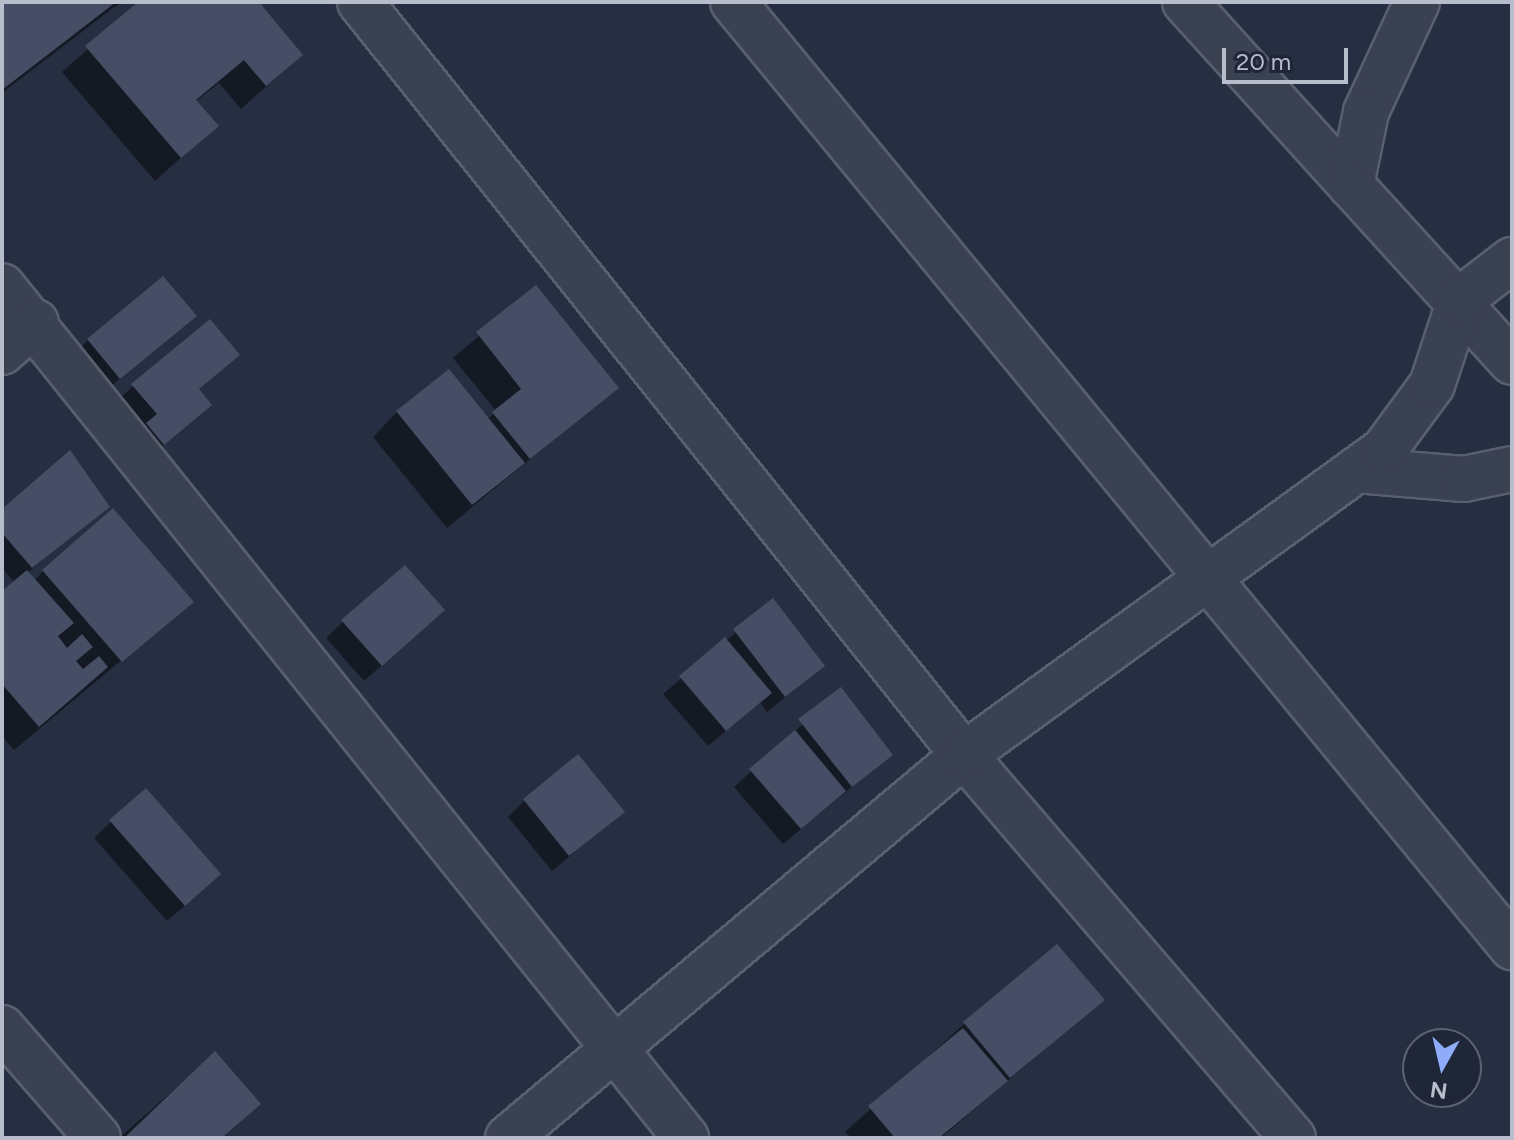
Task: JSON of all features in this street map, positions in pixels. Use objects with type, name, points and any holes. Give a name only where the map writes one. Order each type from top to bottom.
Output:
[{"type":"street","points":[[360,2],[964,755],[1293,1138]]},
{"type":"street","points":[[733,2],[1205,581],[1512,947]]},
{"type":"street","points":[[1185,2],[1460,300],[1512,362]]},
{"type":"street","points":[[1351,185],[1366,112],[1417,2]]},
{"type":"street","points":[[508,1138],[610,1048],[964,755],[1384,450],[1432,385],[1460,300],[1512,260]]},
{"type":"street","points":[[2,286],[36,322],[610,1048],[686,1138]]},
{"type":"street","points":[[2,352],[36,322]]},
{"type":"street","points":[[1356,470],[1464,479],[1512,469]]},
{"type":"street","points":[[2,1028],[98,1138]]},
{"type":"building","points":[[2,2],[116,2],[2,90]]},
{"type":"building","points":[[138,2],[259,2],[303,55],[266,86],[244,60],[196,100],[219,126],[181,158],[85,46]]},
{"type":"building","points":[[163,276],[197,316],[120,379],[87,339]]},
{"type":"building","points":[[536,285],[619,388],[530,459],[492,412],[521,389],[476,332]]},
{"type":"building","points":[[210,319],[240,355],[199,389],[212,405],[164,445],[146,423],[157,414],[131,384]]},
{"type":"building","points":[[449,369],[525,463],[472,505],[396,411]]},
{"type":"building","points":[[70,450],[110,507],[32,568],[2,533],[2,509]]},
{"type":"building","points":[[113,508],[194,602],[122,662],[42,570]]},
{"type":"building","points":[[405,565],[445,610],[382,666],[341,620]]},
{"type":"building","points":[[27,570],[74,623],[58,636],[67,648],[82,634],[93,647],[76,661],[83,669],[99,656],[108,667],[39,727],[2,684],[2,591]]},
{"type":"building","points":[[773,598],[825,666],[785,697],[733,629]]},
{"type":"building","points":[[725,637],[772,693],[726,731],[679,676]]},
{"type":"building","points":[[841,687],[893,755],[852,787],[798,719]]},
{"type":"building","points":[[795,730],[846,791],[801,829],[749,769]]},
{"type":"building","points":[[578,754],[625,812],[569,856],[523,799]]},
{"type":"building","points":[[146,788],[221,874],[185,906],[109,820]]},
{"type":"building","points":[[1057,944],[1105,1000],[1010,1078],[963,1022]]},
{"type":"building","points":[[963,1028],[1008,1081],[939,1138],[895,1138],[868,1106]]},
{"type":"building","points":[[215,1051],[261,1104],[222,1138],[124,1138]]}]
